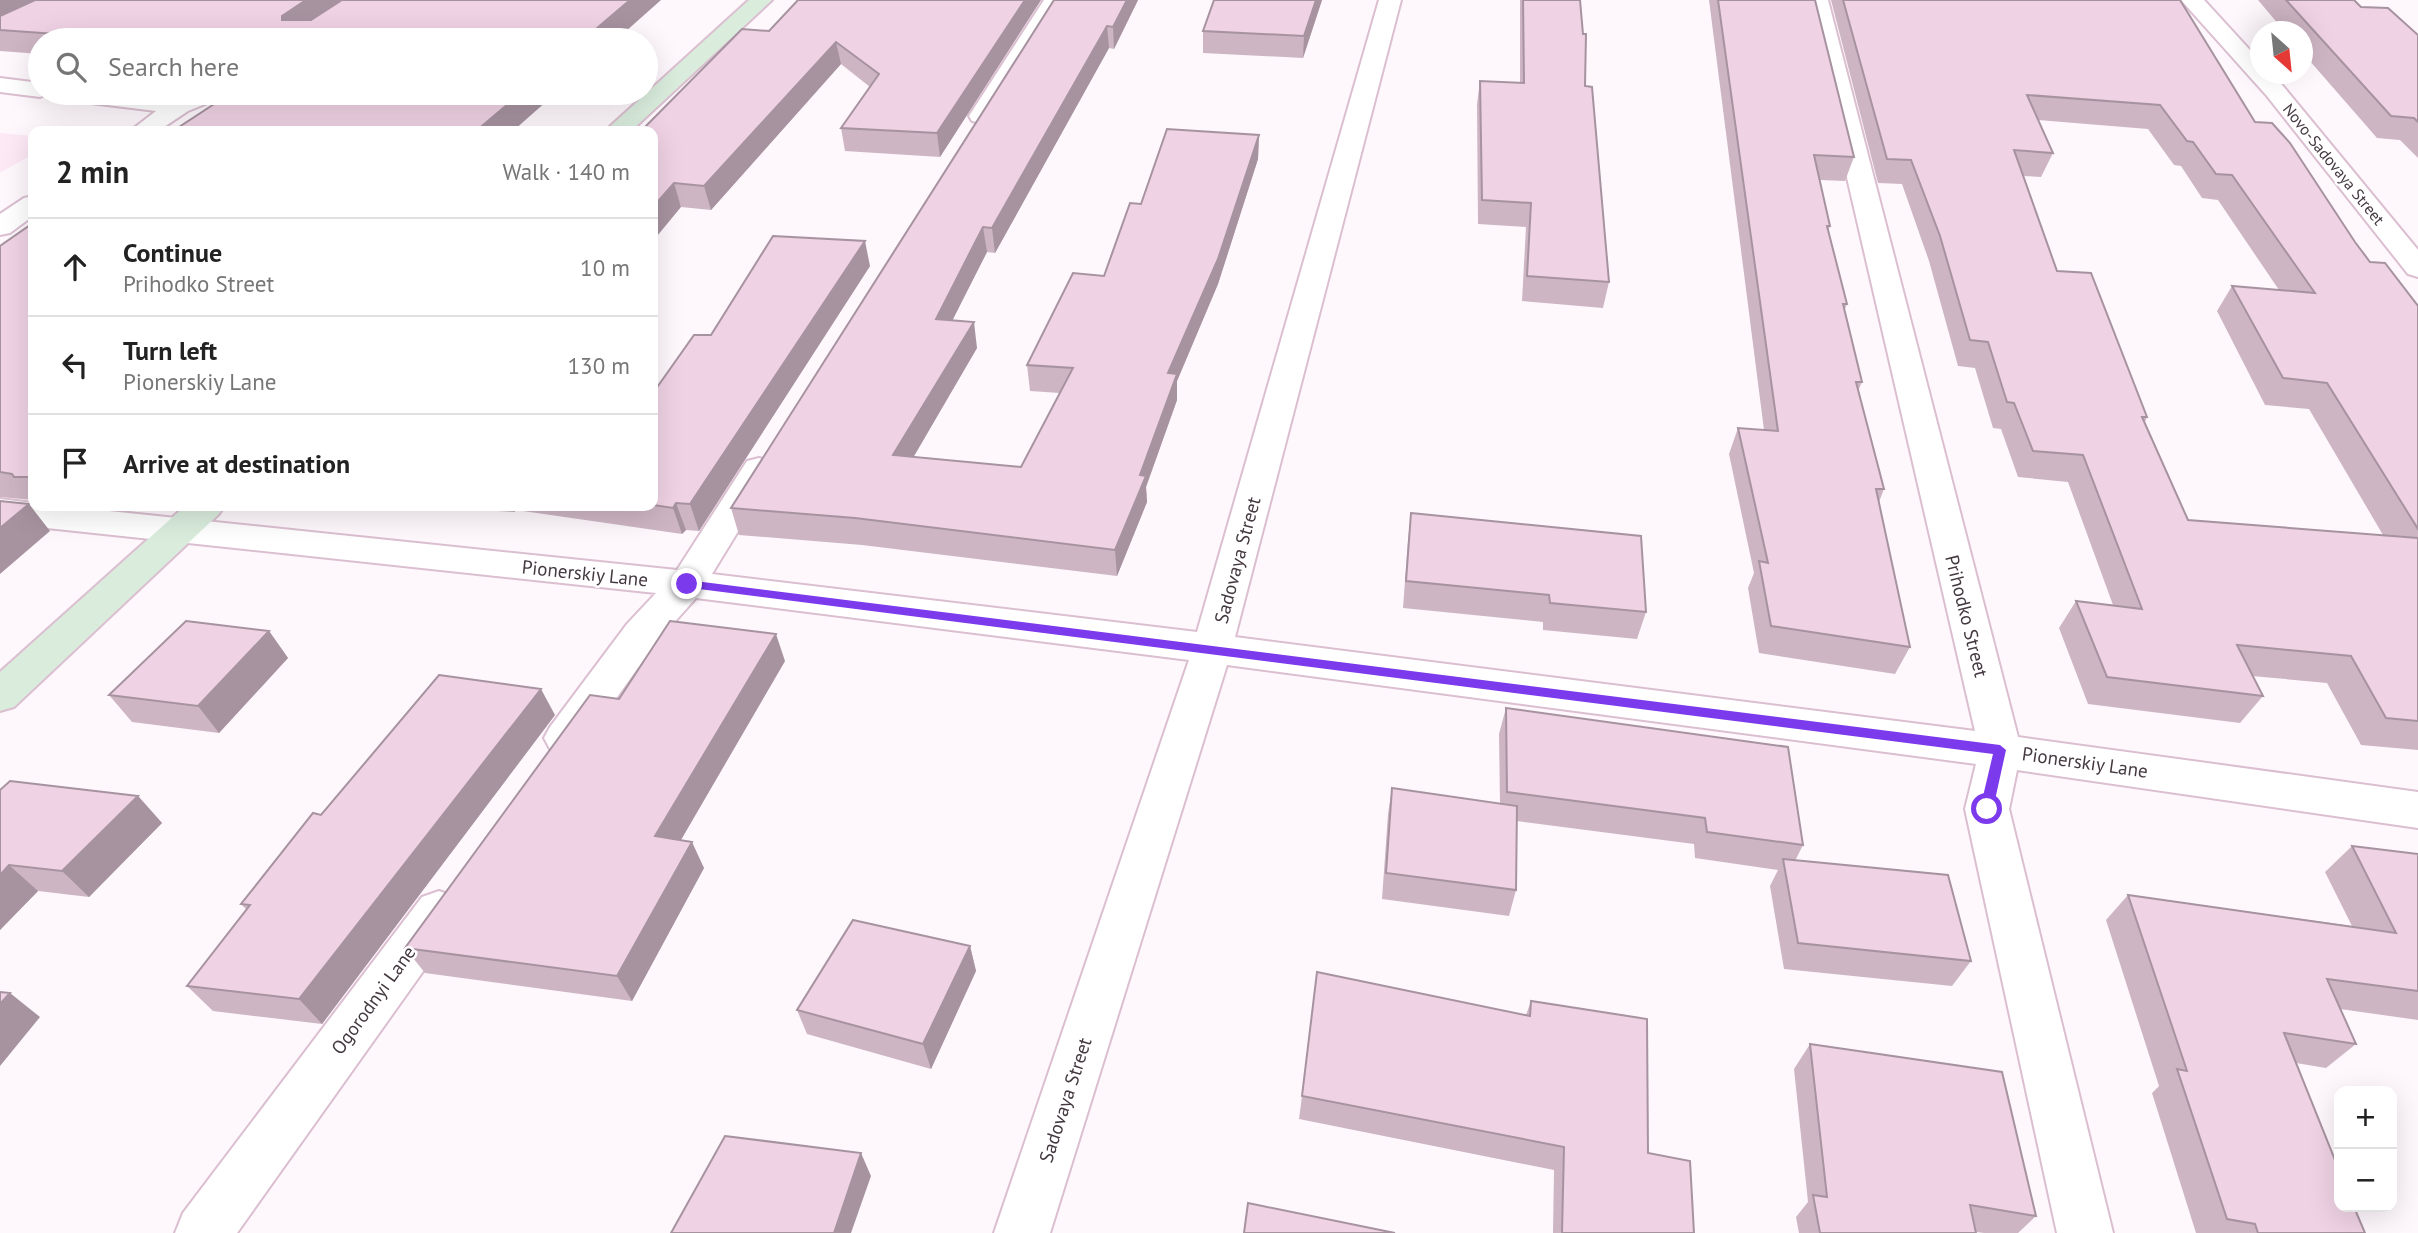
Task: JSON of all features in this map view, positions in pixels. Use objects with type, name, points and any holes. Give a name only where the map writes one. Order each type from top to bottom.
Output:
[{"type":"main road","points":[[658,94],[761,0]]},
{"type":"main road","points":[[622,126],[646,105]]},
{"type":"main road","points":[[0,696],[193,518]]},
{"type":"street","points":[[960,150],[1055,0]]},
{"type":"street","name":"Sadovaya Street","points":[[1022,1233],[1212,649],[1390,0]]},
{"type":"street","name":"Prihodko Street","points":[[1817,0],[2000,750],[1987,809],[2085,1233]]},
{"type":"street","name":"Novo-Sadovaya Street","points":[[2192,0],[2275,91],[2418,268]]},
{"type":"street","points":[[0,85],[28,88]]},
{"type":"street","points":[[170,105],[179,106]]},
{"type":"street","points":[[149,126],[179,106]]},
{"type":"street","points":[[0,227],[28,208]]},
{"type":"street","points":[[542,769],[641,634],[687,584],[776,443]]},
{"type":"street","name":"Pionerskiy Lane","points":[[0,510],[193,518],[687,584],[2000,750],[2418,810]]},
{"type":"street","name":"Ogorodnyi Lane","points":[[203,1233],[459,883]]},
{"type":"shaded area","points":[[0,133],[28,136],[28,157],[0,173]]},
{"type":"building","points":[[35,0],[306,0],[282,16],[282,20],[311,20],[342,0],[630,0],[597,28],[28,28],[28,32],[0,30],[0,16]]},
{"type":"building","points":[[798,0],[1025,0],[937,133],[841,128],[879,74],[836,42],[704,186],[674,183],[658,201],[658,126],[646,126],[742,29],[769,31]]},
{"type":"building","points":[[1054,0],[1127,0],[1113,27],[1107,26],[992,228],[983,227],[936,319],[974,322],[893,455],[1021,467],[1073,368],[1027,365],[1073,273],[1104,276],[1130,203],[1141,204],[1167,129],[1259,135],[1218,259],[1168,373],[1177,374],[1140,475],[1146,476],[1115,550],[855,518],[731,508]]},
{"type":"building","points":[[1214,0],[1316,0],[1304,36],[1203,31]]},
{"type":"building","points":[[1523,0],[1580,0],[1583,34],[1586,34],[1585,86],[1592,87],[1609,282],[1527,276],[1531,203],[1482,200],[1480,81],[1524,83]]},
{"type":"building","points":[[1718,0],[1815,0],[1854,157],[1814,155],[1830,226],[1827,226],[1847,304],[1843,304],[1862,382],[1856,382],[1884,489],[1876,489],[1910,647],[1771,626],[1759,561],[1768,563],[1738,428],[1778,431]]},
{"type":"building","points":[[1843,0],[2180,0],[2255,122],[2272,123],[2290,143],[2370,262],[2385,263],[2418,306],[2418,529],[2327,383],[2283,378],[2232,286],[2315,293],[2232,175],[2216,174],[2193,142],[2187,141],[2160,105],[2027,95],[2053,153],[2014,150],[2057,271],[2091,273],[2147,417],[2142,417],[2188,520],[2418,538],[2418,721],[2386,718],[2351,656],[2237,645],[2263,696],[2107,677],[2076,601],[2142,609],[2083,455],[2033,451],[2014,403],[2007,402],[1988,342],[1970,340],[1940,236],[1911,160],[1887,159]]},
{"type":"building","points":[[2286,0],[2354,0],[2361,7],[2388,8],[2418,35],[2418,122],[2414,118],[2391,116],[2313,30],[2313,21],[2305,21]]},
{"type":"building","points":[[213,105],[507,105],[482,126],[181,126]]},
{"type":"building","points":[[28,226],[28,477],[14,477],[12,474],[0,472],[0,246]]},
{"type":"building","points":[[773,236],[865,241],[690,504],[676,503],[673,508],[658,506],[658,386],[694,335],[711,335]]},
{"type":"building","points":[[0,501],[28,504],[28,505],[0,528]]},
{"type":"building","points":[[1411,513],[1641,536],[1646,612],[1550,603],[1549,595],[1406,581]]},
{"type":"building","points":[[186,621],[269,631],[198,706],[109,695]]},
{"type":"building","points":[[670,621],[776,634],[655,836],[692,842],[617,976],[405,948],[590,695],[619,699]]},
{"type":"building","points":[[439,675],[541,689],[299,999],[187,986],[250,905],[241,904],[313,813],[321,815]]},
{"type":"building","points":[[1506,708],[1788,747],[1803,845],[1707,832],[1705,818],[1507,792]]},
{"type":"building","points":[[10,781],[138,796],[62,871],[9,865],[0,875],[0,790]]},
{"type":"building","points":[[1392,788],[1517,806],[1516,890],[1386,873]]},
{"type":"building","points":[[2352,846],[2418,854],[2418,991],[2327,979],[2356,1044],[2284,1033],[2334,1158],[2334,1212],[2356,1212],[2365,1233],[2258,1233],[2255,1224],[2227,1219],[2177,1069],[2187,1071],[2128,895],[2396,933]]},
{"type":"building","points":[[1783,859],[1948,875],[1971,961],[1798,943]]},
{"type":"building","points":[[853,920],[970,946],[923,1044],[797,1010]]},
{"type":"building","points":[[1317,972],[1530,1016],[1531,1001],[1647,1019],[1648,1153],[1690,1161],[1694,1233],[1562,1233],[1564,1147],[1302,1096]]},
{"type":"building","points":[[0,992],[10,993],[0,1004]]},
{"type":"building","points":[[1810,1044],[2002,1072],[2036,1216],[1970,1205],[1976,1233],[1820,1233],[1813,1195],[1827,1197]]},
{"type":"building","points":[[725,1136],[861,1153],[834,1233],[671,1233]]},
{"type":"building","points":[[1248,1203],[1395,1233],[1244,1233]]},
{"type":"route","points":[[687,584],[2000,750],[1987,809]]}]
